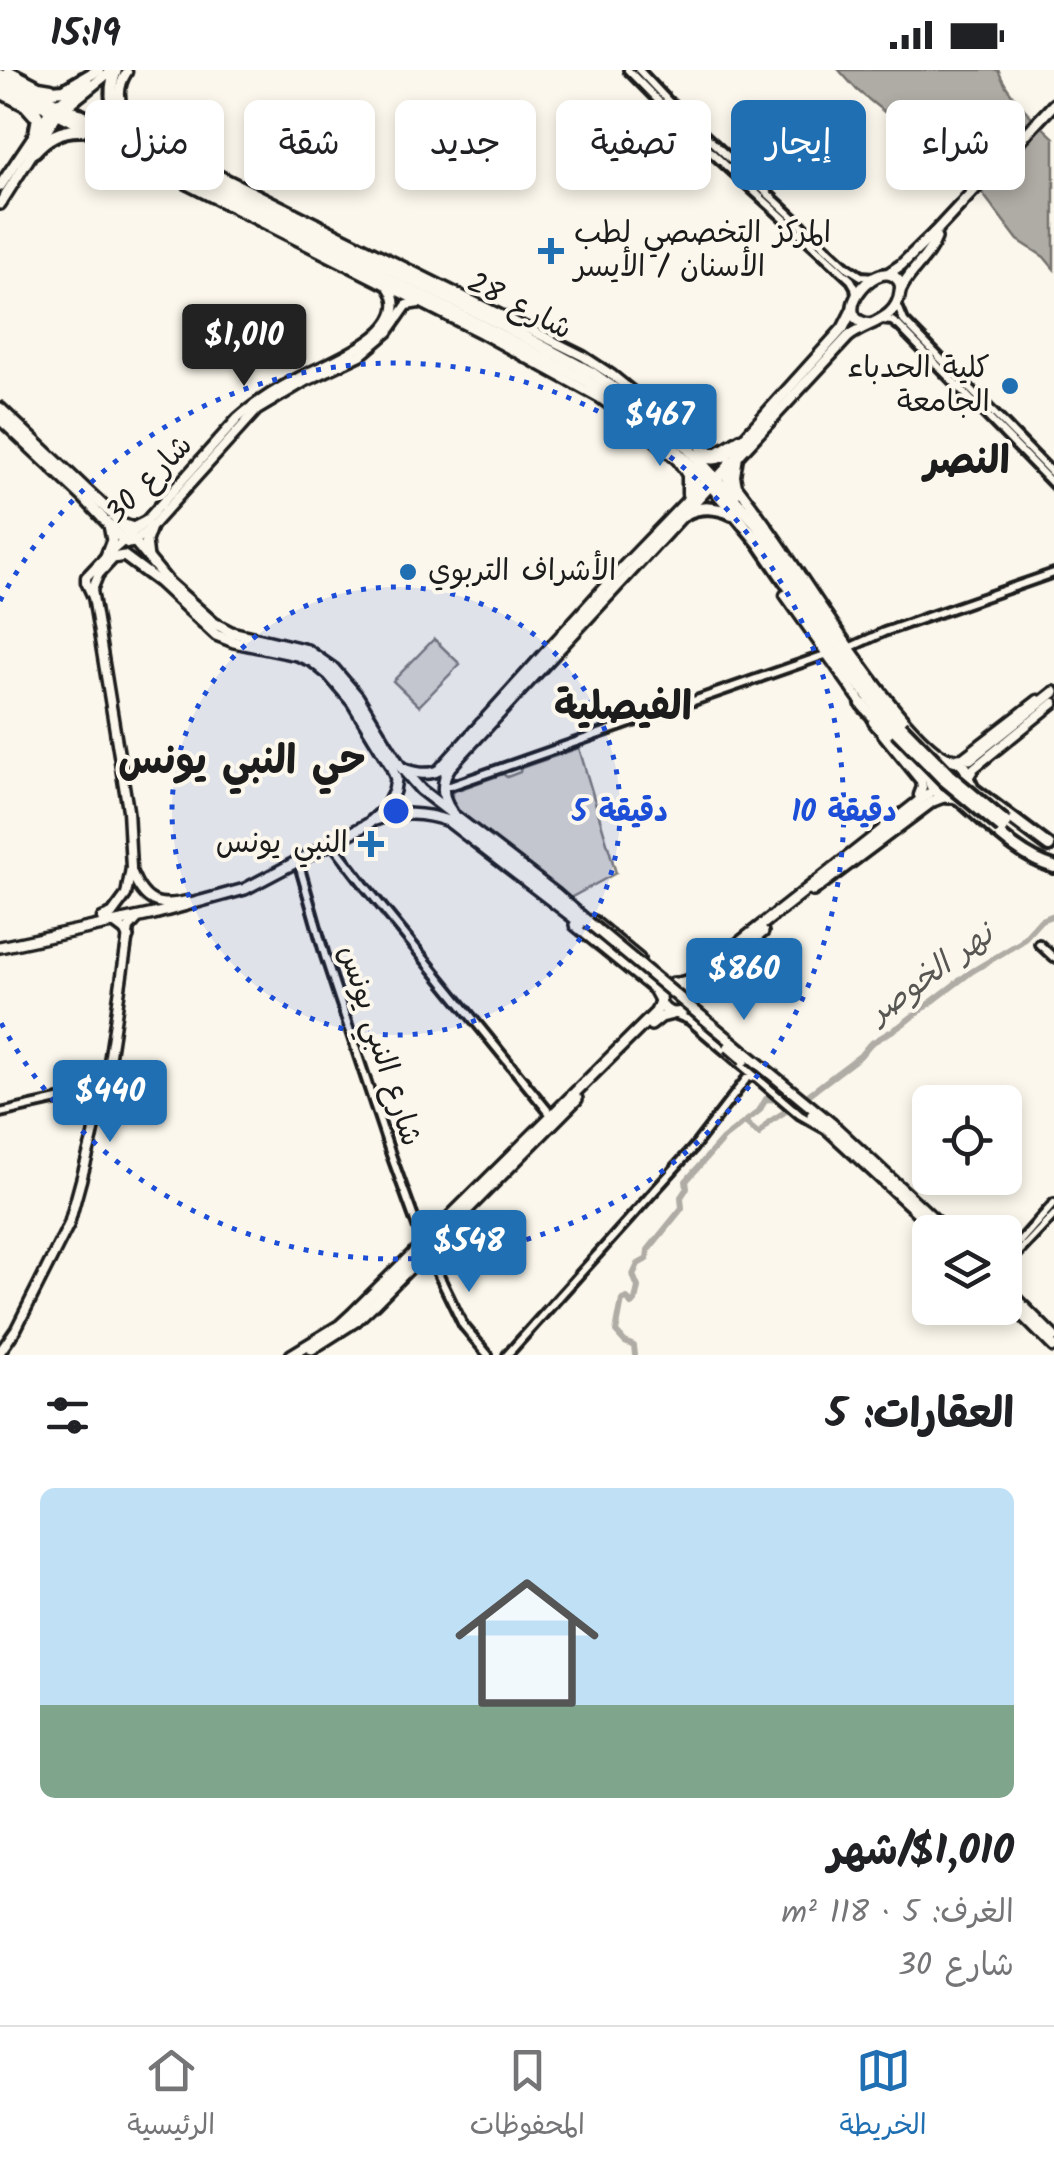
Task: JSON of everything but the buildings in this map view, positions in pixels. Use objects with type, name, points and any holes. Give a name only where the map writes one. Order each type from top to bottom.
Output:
[{"type":"highway","points":[[35,134],[38,117],[27,93],[58,92],[99,70]]},
{"type":"highway","points":[[113,100],[111,89],[121,71]]},
{"type":"highway","name":"شارع 28","points":[[0,75],[27,93],[85,121]]},
{"type":"highway","name":"شارع 28","points":[[0,84],[27,93]]},
{"type":"highway","name":"شارع 28","points":[[58,109],[85,128]]},
{"type":"highway","points":[[35,151],[61,132],[85,131]]},
{"type":"highway","name":"شارع 28","points":[[224,188],[604,385],[649,414],[686,446],[767,538],[898,729]]},
{"type":"highway","name":"شارع 28","points":[[205,190],[332,245]]},
{"type":"highway","name":"شارع 28","points":[[604,385],[689,464],[712,479]]},
{"type":"highway","points":[[686,446],[713,460],[735,454]]},
{"type":"highway","points":[[682,512],[717,509],[746,513],[728,481],[735,454]]},
{"type":"highway","points":[[688,500],[694,483],[689,464]]},
{"type":"highway","name":"شارع 28","points":[[746,513],[779,574],[834,654],[898,729]]},
{"type":"highway","points":[[779,574],[785,594]]},
{"type":"highway","points":[[824,622],[840,633]]},
{"type":"highway","points":[[862,704],[931,780],[935,790],[961,800],[1038,862],[1054,866]]},
{"type":"highway","points":[[898,729],[934,770],[1054,866]]},
{"type":"highway","points":[[931,780],[937,763],[952,759],[964,766],[971,787],[1052,851]]},
{"type":"highway","points":[[949,796],[962,790],[968,778]]},
{"type":"highway","points":[[1004,826],[1052,851]]},
{"type":"main road","points":[[8,70],[41,87],[61,87]]},
{"type":"main road","points":[[0,186],[35,134],[99,70]]},
{"type":"main road","points":[[0,204],[58,109],[121,71]]},
{"type":"main road","points":[[121,71],[121,105],[145,137],[332,245],[386,285],[428,306],[451,305],[560,344],[678,461],[687,475],[688,492],[682,512]]},
{"type":"main road","points":[[0,93],[31,110],[34,116]]},
{"type":"main road","points":[[400,766],[412,772],[432,774],[439,770],[610,581],[735,454],[843,328],[856,295],[867,282],[902,266],[1054,104]]},
{"type":"main road","points":[[451,811],[443,783],[447,771],[735,454],[848,336],[892,310],[907,277],[932,248],[934,234]]},
{"type":"main road","points":[[881,276],[897,278],[900,290]]},
{"type":"main road","name":"شارع 30","points":[[148,525],[253,405],[299,377],[345,357],[376,334],[394,306],[393,293],[386,285]]},
{"type":"main road","name":"شارع 30","points":[[87,584],[86,577],[106,556],[129,543],[148,525],[256,410],[361,355],[384,336],[410,303],[428,306]]},
{"type":"main road","points":[[451,305],[604,385],[707,452],[722,450],[752,430]]},
{"type":"main road","points":[[852,308],[856,319],[876,322]]},
{"type":"main road","points":[[0,408],[119,522],[131,528],[148,525],[146,546],[150,561]]},
{"type":"main road","points":[[0,419],[150,561],[166,585]]},
{"type":"main road","points":[[746,513],[890,702],[924,740],[942,756],[973,760]]},
{"type":"main road","points":[[106,556],[112,540],[107,522]]},
{"type":"main road","points":[[119,522],[129,543]]},
{"type":"main road","points":[[106,920],[126,895],[132,868],[128,810],[93,584],[113,558],[121,555],[166,585],[216,634],[234,642],[296,655],[329,675],[355,699],[400,766],[429,796],[805,1110],[921,1215]]},
{"type":"main road","points":[[93,597],[87,584],[100,573]]},
{"type":"main road","points":[[785,594],[876,727],[921,781],[925,797]]},
{"type":"main road","points":[[968,778],[973,760],[1054,696]]},
{"type":"main road","points":[[355,699],[396,779],[388,804],[368,824]]},
{"type":"main road","points":[[301,1355],[356,1321],[656,1012],[665,987],[693,979],[810,889],[925,797],[931,780]]},
{"type":"main road","points":[[925,797],[949,796]]},
{"type":"main road","points":[[0,944],[201,903],[249,887],[368,824],[399,814],[437,817],[455,826],[614,937],[660,977],[686,987],[691,996]]},
{"type":"main road","points":[[132,868],[141,890],[159,904],[222,896]]},
{"type":"main road","points":[[290,1355],[340,1324],[425,1248],[650,1025],[661,1017],[684,1011],[695,986],[810,889]]},
{"type":"main road","points":[[551,896],[656,991],[664,1010],[674,1014]]},
{"type":"main road","points":[[1,1351],[69,1224],[102,1090],[129,928],[134,920],[145,916]]},
{"type":"main road","points":[[106,920],[118,924],[128,936]]},
{"type":"main road","points":[[805,1110],[841,1132],[930,1215]]},
{"type":"main road","points":[[1022,1305],[1052,1334]]},
{"type":"main road","points":[[1022,1315],[1054,1346]]},
{"type":"main road","points":[[1,1351],[0,1337],[16,1329]]},
{"type":"street","points":[[628,70],[687,130],[851,280],[856,295]]},
{"type":"street","points":[[639,70],[847,267],[860,276],[881,276]]},
{"type":"street","points":[[897,302],[904,321],[987,412]]},
{"type":"street","points":[[876,322],[892,321],[900,326],[1049,473],[1054,485]]},
{"type":"street","points":[[851,648],[884,632],[1054,573]]},
{"type":"street","points":[[443,783],[450,786],[826,655]]},
{"type":"street","points":[[332,843],[552,1116]]},
{"type":"street","name":"شارع النبي يونس","points":[[298,861],[328,967],[425,1248],[463,1325],[488,1355]]},
{"type":"street","points":[[1039,944],[1054,958]]},
{"type":"street","points":[[507,1355],[641,1208],[748,1077],[762,1075],[750,1052],[698,1009],[691,996]]},
{"type":"street","points":[[674,1014],[689,1020],[743,1059],[739,1088]]},
{"type":"street","points":[[0,1112],[102,1090]]},
{"type":"street","points":[[1022,1239],[1054,1203]]},
{"type":"street","points":[[1022,1250],[1054,1215]]},
{"type":"shaded area","points":[[839,70],[998,70],[1016,100],[886,100],[886,114]]},
{"type":"shaded area","points":[[1025,110],[1054,138],[1054,269],[1044,257],[1018,240],[980,190],[1025,190]]},
{"type":"shaded area","points":[[434,639],[460,664],[419,706],[393,681]]},
{"type":"shaded area","points":[[579,748],[616,873],[570,898],[452,807],[452,792],[503,774],[507,777],[521,768]]},
{"type":"waterway","name":"نهر الخوصر","points":[[635,1355],[634,1346],[616,1332],[622,1300],[627,1298],[631,1304],[635,1301],[638,1287],[633,1275],[638,1264],[647,1259],[648,1250],[682,1208],[686,1181],[723,1139],[759,1111],[766,1099],[779,1100],[791,1108],[860,1056],[870,1044],[971,972],[1021,942],[1041,920],[1054,915]]},
{"type":"waterway","name":"نهر الخوصر","points":[[746,1123],[759,1134],[769,1122],[791,1108]]},
{"type":"tunnel","points":[[930,798],[973,762]]},
{"type":"place","name":"المركز التخصصي لطب الأسنان / الأيسر","points":[[551,251]]},
{"type":"place","name":"كلية الحدباء الجامعة","points":[[1010,386]]},
{"type":"place","name":"الأشراف التربوي","points":[[408,572]]},
{"type":"place","name":"النبي يونس","points":[[371,844]]},
{"type":"district","name":"النصر","points":[[967,462]]},
{"type":"district","name":"الفيصلية","points":[[623,708]]},
{"type":"district","name":"حي النبي يونس","points":[[242,762]]}]
